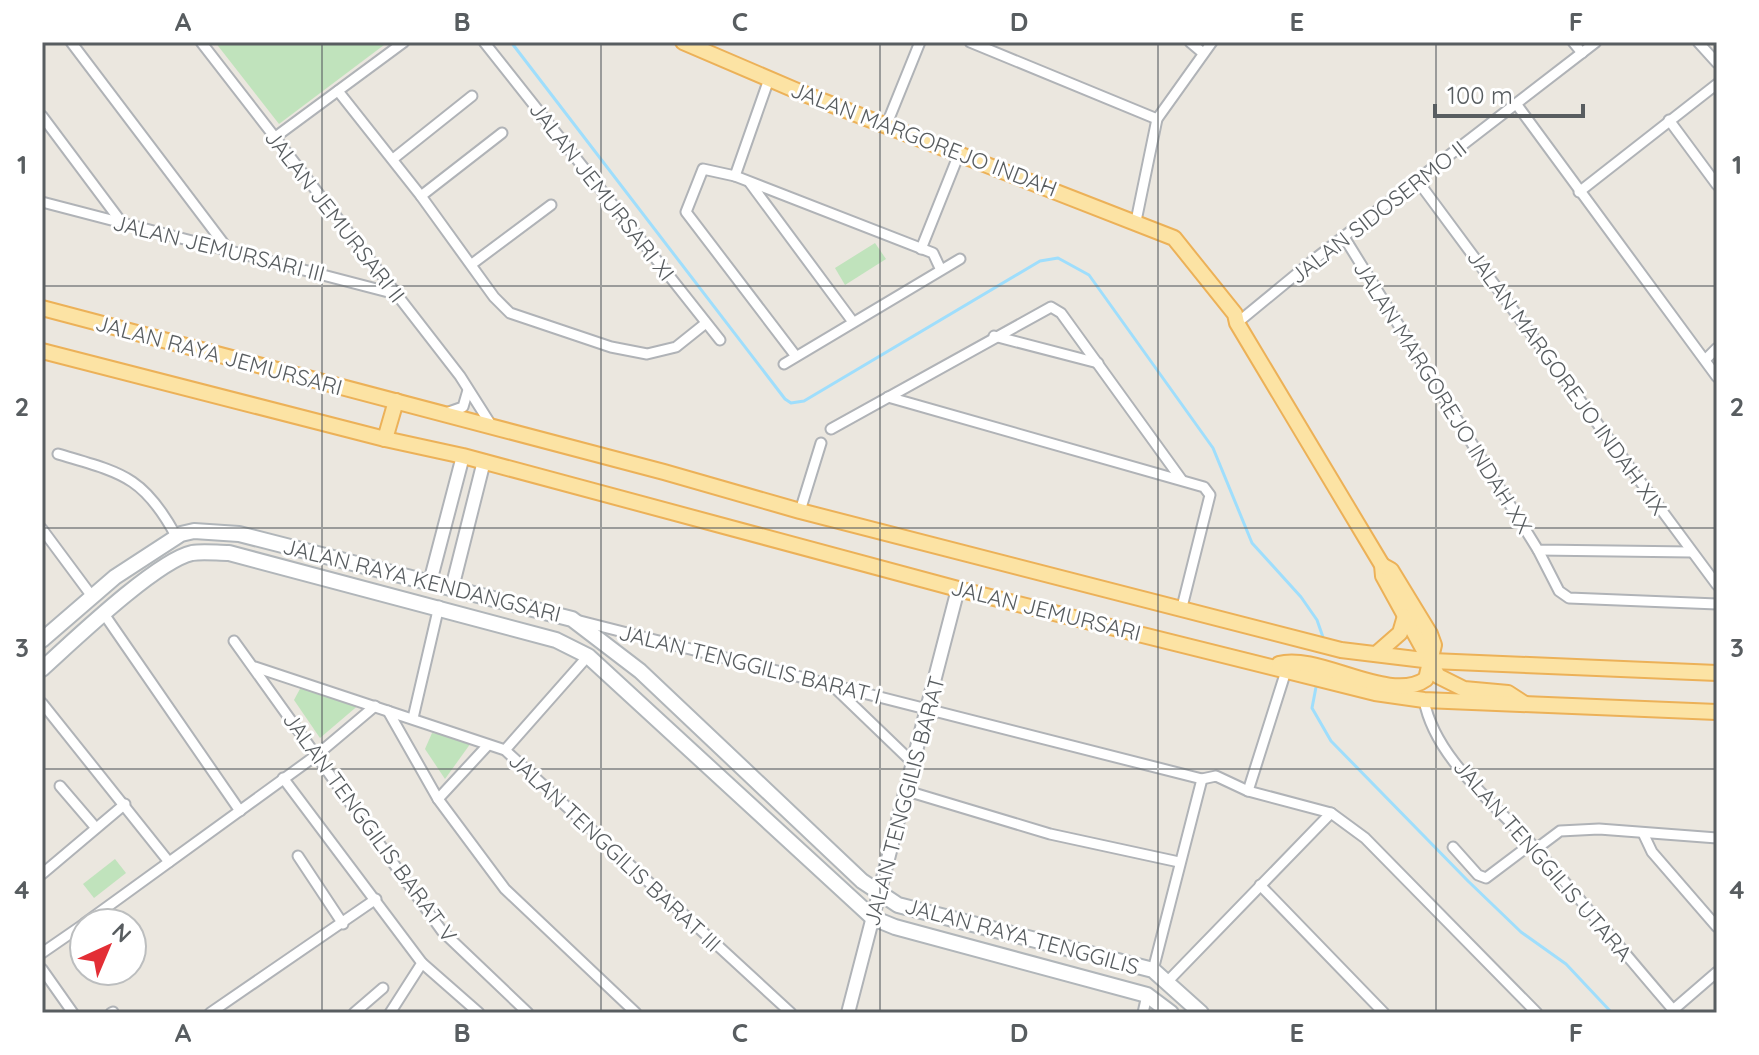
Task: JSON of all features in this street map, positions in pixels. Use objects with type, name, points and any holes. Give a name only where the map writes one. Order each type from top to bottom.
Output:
[{"type":"main road","name":"JALAN MARGOREJO INDAH","points":[[683,42],[886,126],[1174,238],[1235,314],[1237,323],[1382,565],[1383,576],[1432,661]]},
{"type":"main road","name":"JALAN RAYA JEMURSARI","points":[[42,308],[396,401]]},
{"type":"main road","name":"JALAN RAYA JEMURSARI","points":[[42,351],[385,439]]},
{"type":"main road","name":"JALAN JEMURSARI","points":[[396,401],[800,511],[1332,648],[1432,661],[1717,673]]},
{"type":"main road","points":[[385,439],[396,401]]},
{"type":"main road","name":"JALAN JEMURSARI","points":[[385,439],[484,461],[958,589],[1286,671],[1302,671]]},
{"type":"main road","name":"JALAN RAYA KENDANGSARI","points":[[42,640],[115,577],[176,536],[194,531],[239,534],[572,619],[640,671],[878,893]]},
{"type":"main road","name":"JALAN RAYA KENDANGSARI","points":[[42,669],[128,594],[178,558],[192,553],[229,553],[439,606],[556,640],[588,656],[873,918]]},
{"type":"main road","points":[[329,578],[336,558]]},
{"type":"main road","name":"JALAN MARGOREJO INDAH","points":[[1382,565],[1391,570],[1430,634],[1434,645],[1432,661]]},
{"type":"main road","points":[[115,577],[128,594]]},
{"type":"main road","points":[[1376,654],[1400,633],[1405,616]]},
{"type":"main road","points":[[1325,676],[1413,685],[1426,679],[1432,661]]},
{"type":"main road","points":[[1432,661],[1438,676],[1455,687],[1508,693],[1525,705]]},
{"type":"main road","points":[[1270,667],[1285,662],[1302,671],[1424,700],[1717,712]]},
{"type":"main road","name":"JALAN RAYA TENGGILIS","points":[[878,893],[898,905],[1153,970],[1201,1013]]},
{"type":"main road","name":"JALAN RAYA TENGGILIS","points":[[873,918],[895,927],[1147,995],[1171,1013]]},
{"type":"street","points":[[71,42],[227,248]]},
{"type":"street","name":"JALAN JEMURSARI II","points":[[201,42],[468,390],[494,429]]},
{"type":"street","points":[[274,138],[404,42]]},
{"type":"street","name":"JALAN JEMURSARI XI","points":[[484,42],[720,340]]},
{"type":"street","points":[[886,126],[920,42]]},
{"type":"street","points":[[970,42],[1157,119]]},
{"type":"street","points":[[1190,42],[1203,53]]},
{"type":"street","points":[[1136,221],[1157,119],[1212,42]]},
{"type":"street","points":[[1573,42],[1582,53]]},
{"type":"street","name":"JALAN SIDOSERMO II","points":[[1237,323],[1596,42]]},
{"type":"street","points":[[1698,42],[1717,63]]},
{"type":"street","points":[[735,176],[769,79]]},
{"type":"street","points":[[1579,192],[1717,84]]},
{"type":"street","points":[[338,91],[510,313],[611,347],[647,354],[666,353],[706,323]]},
{"type":"street","points":[[393,159],[472,96]]},
{"type":"street","points":[[1517,105],[1717,377]]},
{"type":"street","points":[[42,116],[122,223]]},
{"type":"street","points":[[1669,120],[1717,185]]},
{"type":"street","points":[[421,196],[502,133]]},
{"type":"street","points":[[921,249],[959,154]]},
{"type":"street","points":[[795,355],[686,212],[703,169],[749,181],[935,254],[940,268]]},
{"type":"street","name":"JALAN MARGOREJO INDAH XIX","points":[[1417,180],[1717,585]]},
{"type":"street","points":[[749,181],[853,322]]},
{"type":"street","name":"JALAN JEMURSARI III","points":[[42,202],[227,248],[395,295]]},
{"type":"street","points":[[472,264],[551,205]]},
{"type":"street","name":"JALAN MARGOREJO INDAH XX","points":[[1344,237],[1538,550],[1691,552]]},
{"type":"street","points":[[784,364],[940,268],[960,259]]},
{"type":"street","points":[[831,429],[1051,307],[1061,313],[1181,479]]},
{"type":"street","points":[[994,336],[1098,363]]},
{"type":"street","points":[[1705,360],[1717,348]]},
{"type":"street","points":[[441,414],[463,407],[468,400],[468,390]]},
{"type":"street","points":[[888,397],[1204,487],[1210,495],[1182,607]]},
{"type":"street","points":[[800,511],[821,443]]},
{"type":"street","points":[[58,454],[122,474],[138,484],[151,496],[176,536]]},
{"type":"street","points":[[430,582],[463,456]]},
{"type":"street","points":[[452,588],[484,461]]},
{"type":"street","points":[[42,529],[91,595]]},
{"type":"street","points":[[1538,550],[1559,591],[1569,598],[1717,604]]},
{"type":"street","name":"JALAN TENGGILIS BARAT","points":[[848,1013],[958,589]]},
{"type":"street","points":[[413,718],[439,606]]},
{"type":"street","points":[[104,614],[240,811]]},
{"type":"street","name":"JALAN TENGGILIS BARAT I","points":[[572,619],[1202,779],[1216,776],[1248,791],[1331,813]]},
{"type":"street","name":"JALAN TENGGILIS BARAT V","points":[[234,641],[442,931],[528,1013]]},
{"type":"street","points":[[505,750],[588,656]]},
{"type":"street","points":[[1717,665],[1717,673]]},
{"type":"street","name":"JALAN TENGGILIS BARAT III","points":[[255,667],[505,750],[791,1013]]},
{"type":"street","points":[[1248,791],[1286,671]]},
{"type":"street","points":[[833,685],[914,764]]},
{"type":"street","name":"JALAN TENGGILIS UTARA","points":[[1424,700],[1429,723],[1443,746],[1674,1012]]},
{"type":"street","points":[[42,703],[169,862]]},
{"type":"street","points":[[106,907],[318,754],[375,706]]},
{"type":"street","points":[[388,711],[438,799],[517,903],[636,1013]]},
{"type":"street","points":[[438,799],[488,745]]},
{"type":"street","points":[[283,778],[422,963],[479,1013]]},
{"type":"street","points":[[1153,970],[1202,779]]},
{"type":"street","points":[[60,786],[96,828]]},
{"type":"street","points":[[907,791],[1050,834],[1179,862]]},
{"type":"street","points":[[42,874],[125,804]]},
{"type":"street","points":[[1168,981],[1331,813],[1365,838],[1537,1013]]},
{"type":"street","points":[[1453,847],[1478,875],[1486,878],[1560,831],[1599,829],[1717,838]]},
{"type":"street","points":[[1643,833],[1652,852],[1717,927]]},
{"type":"street","points":[[298,856],[343,924]]},
{"type":"street","points":[[1260,885],[1384,1013]]},
{"type":"street","points":[[213,1012],[376,899]]},
{"type":"street","points":[[42,953],[68,934]]},
{"type":"street","points":[[394,1011],[422,963]]},
{"type":"street","points":[[42,969],[73,1013]]},
{"type":"street","points":[[1674,1012],[1717,972]]},
{"type":"street","points":[[354,1013],[383,988]]},
{"type":"street","points":[[1143,1013],[1147,995]]},
{"type":"green space","points":[[215,42],[388,42],[279,124]]},
{"type":"green space","points":[[875,243],[886,259],[845,285],[835,268]]},
{"type":"green space","points":[[301,687],[361,703],[320,738],[294,700]]},
{"type":"green space","points":[[432,733],[473,740],[445,779],[425,749]]},
{"type":"green space","points":[[115,859],[126,873],[94,898],[83,884]]},
{"type":"waterway","points":[[511,42],[791,403],[804,401],[1040,261],[1058,258],[1089,275],[1213,448],[1252,543],[1301,597],[1317,620],[1325,643]]},
{"type":"waterway","points":[[1317,682],[1312,708],[1331,741],[1468,881],[1521,932],[1566,964],[1612,1013]]}]
